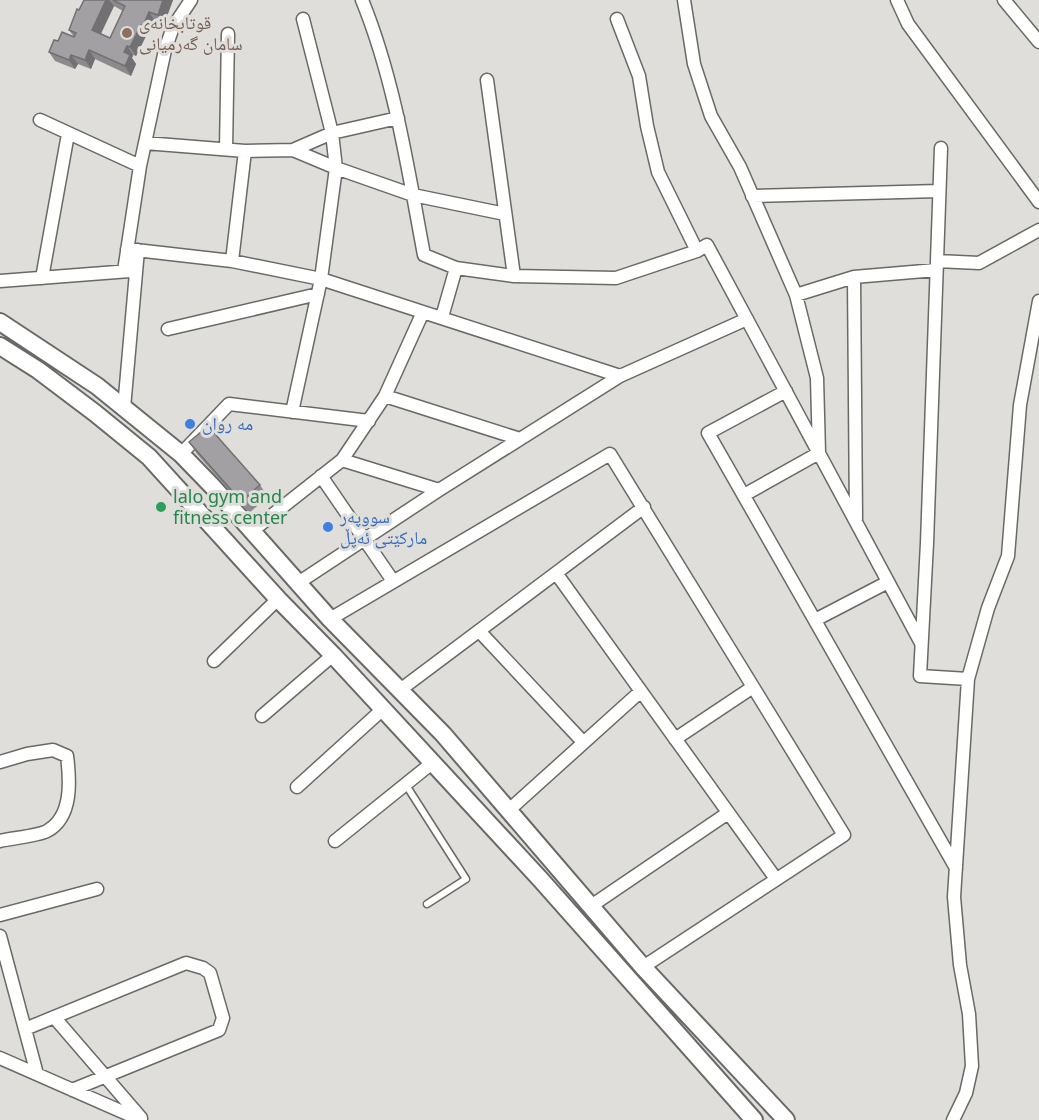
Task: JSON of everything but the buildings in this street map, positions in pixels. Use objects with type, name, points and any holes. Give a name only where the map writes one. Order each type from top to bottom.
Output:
[{"type":"main road","points":[[0,322],[64,363],[124,408],[181,454],[213,486],[330,619],[443,734],[643,967],[786,1120]]},
{"type":"main road","points":[[0,346],[38,370],[149,457],[278,599],[333,655],[541,880],[754,1120]]},
{"type":"main road","points":[[541,880],[556,866]]},
{"type":"street","points":[[124,408],[130,271],[140,166],[165,50],[173,27],[191,0]]},
{"type":"street","points":[[363,0],[398,118],[424,255],[456,268],[514,276],[616,278],[707,245],[921,643]]},
{"type":"street","points":[[684,0],[694,64],[711,116],[740,167],[796,295],[817,378],[819,453]]},
{"type":"street","points":[[897,0],[908,24],[1039,202]]},
{"type":"street","points":[[1004,0],[1039,42]]},
{"type":"street","points":[[292,412],[321,279],[336,168],[332,133],[303,19]]},
{"type":"street","points":[[617,19],[639,76],[647,126],[658,172],[697,250]]},
{"type":"street","points":[[226,149],[228,34]]},
{"type":"street","points":[[487,80],[514,276]]},
{"type":"street","points":[[145,143],[245,151],[293,150],[332,133],[398,118]]},
{"type":"street","points":[[40,120],[140,166]]},
{"type":"street","points":[[42,278],[68,134]]},
{"type":"street","points":[[941,148],[920,676],[968,679]]},
{"type":"street","points":[[293,150],[412,195],[505,213]]},
{"type":"street","points":[[232,261],[245,151]]},
{"type":"street","points":[[752,195],[939,191]]},
{"type":"street","points":[[796,295],[854,277],[936,265],[979,263],[1039,230]]},
{"type":"street","points":[[132,250],[232,261],[321,279],[620,376]]},
{"type":"street","points":[[442,317],[456,268]]},
{"type":"street","points":[[0,281],[130,271]]},
{"type":"street","points":[[854,277],[856,521]]},
{"type":"street","points":[[168,329],[318,294]]},
{"type":"street","points":[[956,1118],[966,1093],[972,1066],[969,1014],[960,966],[954,897],[968,679],[988,608],[1008,555],[1020,405],[1039,301]]},
{"type":"street","points":[[252,531],[342,460],[385,396],[423,312]]},
{"type":"street","points":[[298,583],[439,490],[620,376],[747,319]]},
{"type":"street","points":[[786,391],[708,433],[957,868]]},
{"type":"street","points":[[385,396],[520,439]]},
{"type":"street","points":[[181,454],[229,404],[369,421]]},
{"type":"street","points":[[744,495],[819,453]]},
{"type":"street","points":[[330,619],[610,454],[844,835],[643,967]]},
{"type":"street","points":[[342,460],[439,490]]},
{"type":"street","points":[[321,476],[393,581]]},
{"type":"street","points":[[400,690],[644,507]]},
{"type":"street","points":[[556,573],[776,879]]},
{"type":"street","points":[[815,620],[888,582]]},
{"type":"street","points":[[214,661],[278,599]]},
{"type":"street","points":[[480,632],[583,742]]},
{"type":"street","points":[[262,716],[333,655]]},
{"type":"street","points":[[675,739],[753,687]]},
{"type":"street","points":[[508,810],[641,691]]},
{"type":"street","points":[[297,787],[383,709]]},
{"type":"street","points":[[0,762],[27,754],[53,750],[67,756],[70,785],[59,820],[46,831],[0,841]]},
{"type":"street","points":[[336,841],[432,762]]},
{"type":"street","points":[[591,906],[728,813]]},
{"type":"street","points":[[0,915],[97,889]]},
{"type":"street","points":[[0,936],[37,1074]]},
{"type":"street","points":[[25,1029],[186,963],[203,968],[210,973],[223,1018],[219,1030],[72,1090]]},
{"type":"street","points":[[54,1017],[142,1120]]},
{"type":"street","points":[[0,1058],[142,1120]]},
{"type":"lane","points":[[405,784],[466,879],[427,904]]},
{"type":"place","name":"قوتابخانەی سامان گەرمیانی","points":[[127,33]]},
{"type":"place","name":"مه روان","points":[[190,424]]},
{"type":"place","name":"lalo gym and fitness center","points":[[161,507]]},
{"type":"place","name":"سووپەر مارکێتی ئەپڵ","points":[[328,527]]}]
